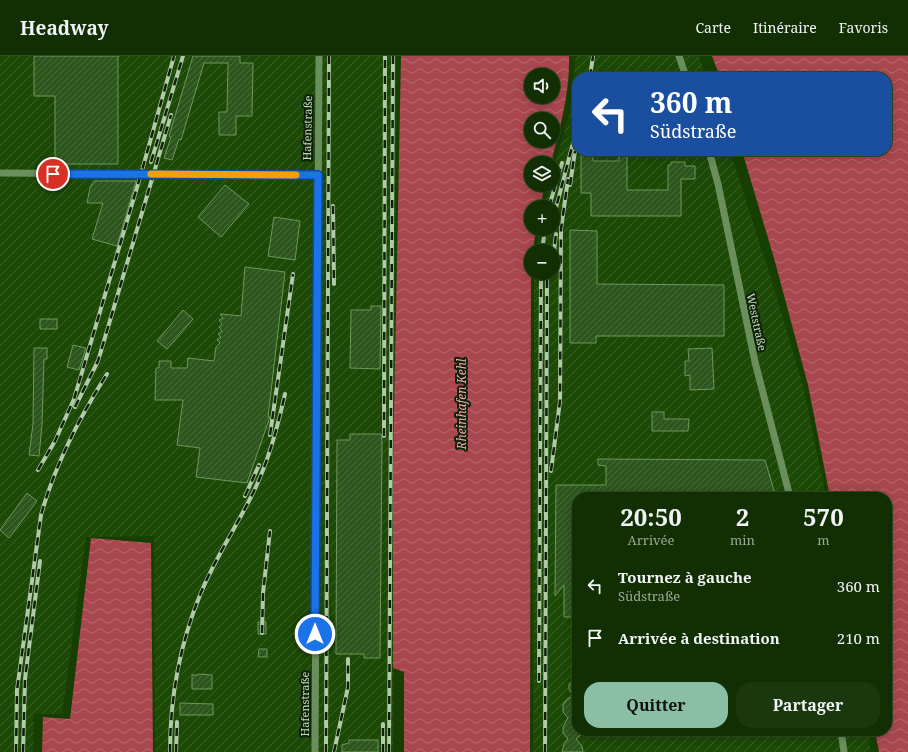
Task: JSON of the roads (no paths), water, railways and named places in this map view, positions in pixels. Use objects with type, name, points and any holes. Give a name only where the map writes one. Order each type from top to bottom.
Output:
[{"type":"street","name":"Hafenstraße","points":[[315,752],[319,56]]},
{"type":"street","points":[[679,56],[684,72]]},
{"type":"street","name":"Weststraße","points":[[710,156],[718,184],[735,273],[757,369],[789,492]]},
{"type":"street","points":[[0,173],[318,175]]},
{"type":"street","points":[[842,736],[844,752]]},
{"type":"water","name":"Rheinhafen Kehl","points":[[401,56],[569,56],[568,83],[560,127],[560,112],[524,112],[524,148],[555,148],[553,156],[524,156],[524,192],[543,192],[542,200],[524,200],[524,236],[535,236],[534,244],[524,244],[524,280],[531,280],[530,752],[404,752],[404,672],[393,668],[393,464]]},
{"type":"water","points":[[712,56],[908,56],[908,752],[879,752],[876,736],[892,736],[892,492],[829,492],[808,385],[774,258],[743,156],[892,156],[892,72],[718,72]]},
{"type":"water","points":[[91,538],[151,543],[153,752],[42,752],[43,717],[70,719]]},
{"type":"railway","points":[[38,470],[55,441],[74,399],[141,174],[174,56]]},
{"type":"railway","points":[[151,162],[183,56]]},
{"type":"railway","points":[[326,752],[329,56]]},
{"type":"railway","points":[[384,436],[385,56]]},
{"type":"railway","points":[[389,752],[393,56]]},
{"type":"railway","points":[[591,72],[593,56]]},
{"type":"railway","points":[[75,407],[98,361],[171,115]]},
{"type":"railway","points":[[558,200],[572,147]]},
{"type":"railway","points":[[570,185],[574,156]]},
{"type":"railway","points":[[551,200],[562,163]]},
{"type":"railway","points":[[551,471],[560,401],[561,229],[568,179]]},
{"type":"railway","points":[[333,206],[334,284]]},
{"type":"railway","points":[[543,244],[544,236]]},
{"type":"railway","points":[[555,244],[556,236]]},
{"type":"railway","points":[[270,435],[293,274]]},
{"type":"railway","points":[[539,681],[541,280]]},
{"type":"railway","points":[[545,752],[547,280]]},
{"type":"railway","points":[[16,752],[17,690],[41,515],[53,478],[69,442],[107,374]]},
{"type":"railway","points":[[170,752],[170,732],[174,692],[182,652],[193,614],[212,569],[258,483],[272,446],[285,394]]},
{"type":"railway","points":[[245,496],[259,465]]},
{"type":"railway","points":[[262,633],[263,593],[270,531]]},
{"type":"railway","points":[[23,752],[25,679],[40,561]]},
{"type":"railway","points":[[334,752],[348,687],[348,659]]},
{"type":"railway","points":[[176,752],[177,722]]},
{"type":"railway","points":[[383,724],[383,752]]}]
